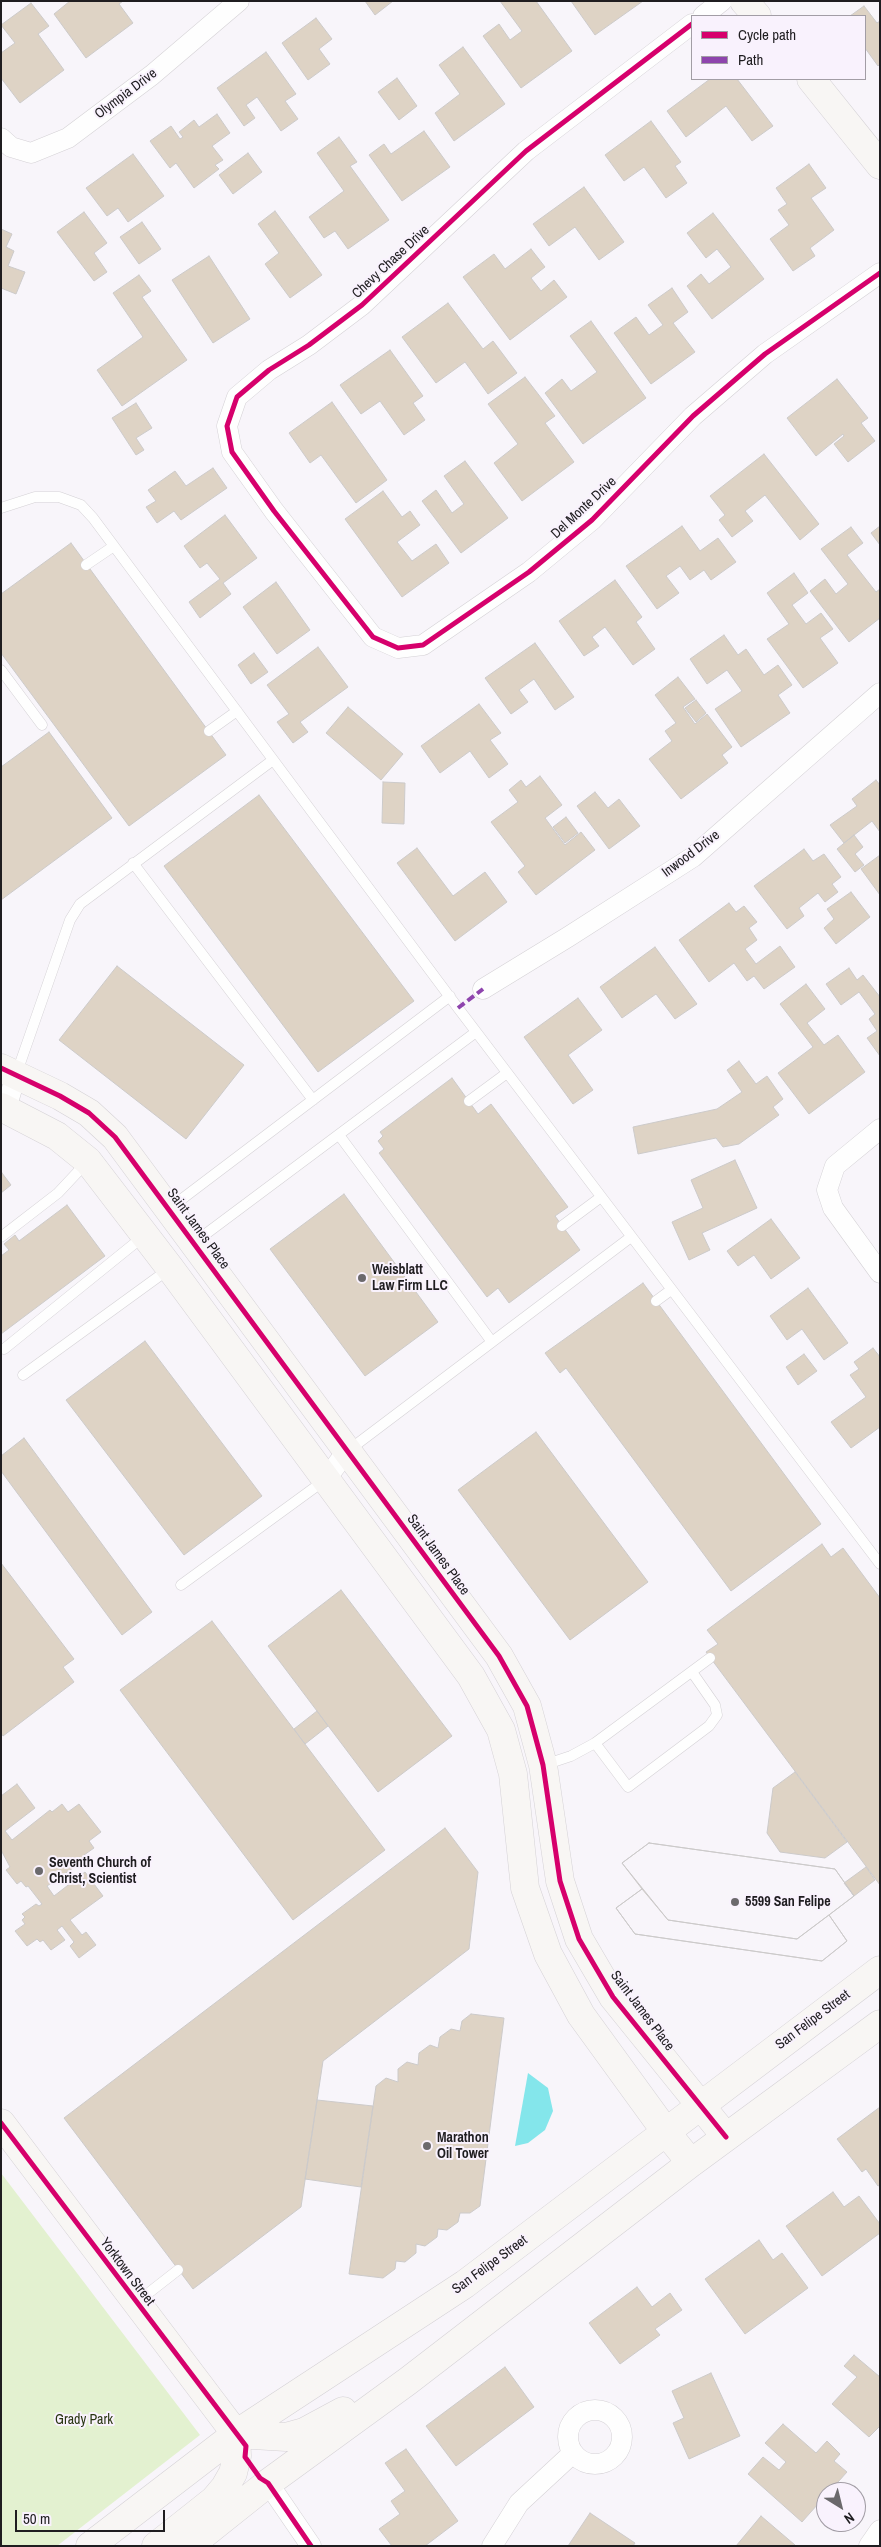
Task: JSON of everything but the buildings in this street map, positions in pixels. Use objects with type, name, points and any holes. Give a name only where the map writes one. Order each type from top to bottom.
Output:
[{"type":"street","name":"Olympia Drive","points":[[1,138],[11,147],[32,153],[68,138],[152,75],[239,1]]},
{"type":"street","points":[[703,15],[722,1]]},
{"type":"street","points":[[744,1],[756,15]]},
{"type":"street","name":"Chevy Chase Drive","points":[[303,549],[232,452],[227,426],[237,397],[269,370],[309,345],[362,305],[526,151],[691,25]]},
{"type":"street","points":[[812,80],[880,166]]},
{"type":"street","name":"Del Monte Drive","points":[[303,549],[373,637],[398,648],[423,645],[529,572],[592,520],[693,416],[758,360],[880,273]]},
{"type":"street","name":"Inwood Drive","points":[[483,989],[568,937],[693,856],[880,693]]},
{"type":"street","points":[[9,1071],[3,1108],[57,1136],[88,1161],[170,1268],[471,1676],[501,1730],[513,1774],[525,1888],[548,1954],[581,2015],[666,2132],[691,2162]]},
{"type":"street","name":"Saint James Place","points":[[9,1071],[60,1096],[96,1119],[116,1137],[499,1656],[527,1706],[543,1765],[560,1881],[579,1939],[613,1997],[726,2137]]},
{"type":"street","points":[[880,1129],[835,1166],[827,1190],[832,1208],[880,1274]]},
{"type":"street","points":[[326,1479],[347,1451]]},
{"type":"street","points":[[513,1774],[543,1765]]},
{"type":"street","name":"San Felipe Street","points":[[90,2546],[236,2434],[465,2284],[880,1970]]},
{"type":"street","points":[[189,2546],[268,2484],[408,2381],[691,2162],[880,2024]]},
{"type":"street","name":"Yorktown Street","points":[[1,2123],[236,2434]]},
{"type":"street","points":[[156,2546],[214,2500],[225,2487],[237,2456],[236,2434],[286,2437],[304,2432],[368,2395],[408,2381]]},
{"type":"street","points":[[492,2546],[519,2504],[573,2453]]},
{"type":"street","points":[[268,2484],[311,2546]]},
{"type":"street","points":[[869,2546],[880,2530]]},
{"type":"lane","points":[[1,508],[34,497],[59,497],[81,505],[114,546],[476,1032],[880,1564]]},
{"type":"lane","points":[[86,565],[114,546]]},
{"type":"lane","points":[[1,670],[42,726]]},
{"type":"lane","points":[[209,731],[237,711]]},
{"type":"lane","points":[[9,1071],[70,920],[86,899],[274,760]]},
{"type":"lane","points":[[133,863],[313,1100]]},
{"type":"lane","points":[[169,1209],[450,996]]},
{"type":"lane","points":[[194,1243],[476,1032]]},
{"type":"lane","points":[[469,1101],[507,1073]]},
{"type":"lane","points":[[340,1135],[492,1342]]},
{"type":"lane","points":[[1,1237],[58,1193],[88,1161]]},
{"type":"lane","points":[[562,1226],[601,1197]]},
{"type":"lane","points":[[4,1349],[145,1235]]},
{"type":"lane","points":[[347,1451],[631,1237]]},
{"type":"lane","points":[[24,1374],[170,1268]]},
{"type":"lane","points":[[656,1301],[671,1290]]},
{"type":"lane","points":[[181,1584],[326,1479]]},
{"type":"lane","points":[[543,1765],[571,1756],[594,1743],[710,1658]]},
{"type":"lane","points":[[594,1743],[628,1787],[709,1726],[717,1716],[715,1705],[692,1672]]},
{"type":"lane","points":[[136,2302],[178,2270]]},
{"type":"green space","name":"Grady Park","points":[[1,2173],[200,2435],[57,2546],[1,2546]]},
{"type":"water","points":[[528,2073],[548,2088],[553,2111],[545,2130],[528,2143],[515,2146]]},
{"type":"marked path","points":[[458,1008],[483,989]]},
{"type":"cycle path","points":[[691,25],[526,151],[362,305],[309,345],[269,370],[237,397],[227,426],[232,452],[274,511],[373,637],[398,648],[423,645],[529,572],[592,520],[693,416],[765,354],[880,273]]},
{"type":"cycle path","points":[[1,1068],[60,1096],[89,1113],[115,1137],[499,1656],[527,1706],[543,1765],[560,1881],[579,1939],[613,1997],[726,2137]]},
{"type":"cycle path","points":[[1,2123],[246,2446],[245,2457],[260,2478],[268,2483],[311,2546]]},
{"type":"place","name":"Weisblatt Law Firm LLC","points":[[362,1278]]},
{"type":"place","name":"Seventh Church of Christ, Scientist","points":[[39,1871]]},
{"type":"place","name":"5599 San Felipe","points":[[735,1902]]},
{"type":"place","name":"Marathon Oil Tower","points":[[427,2146]]}]
